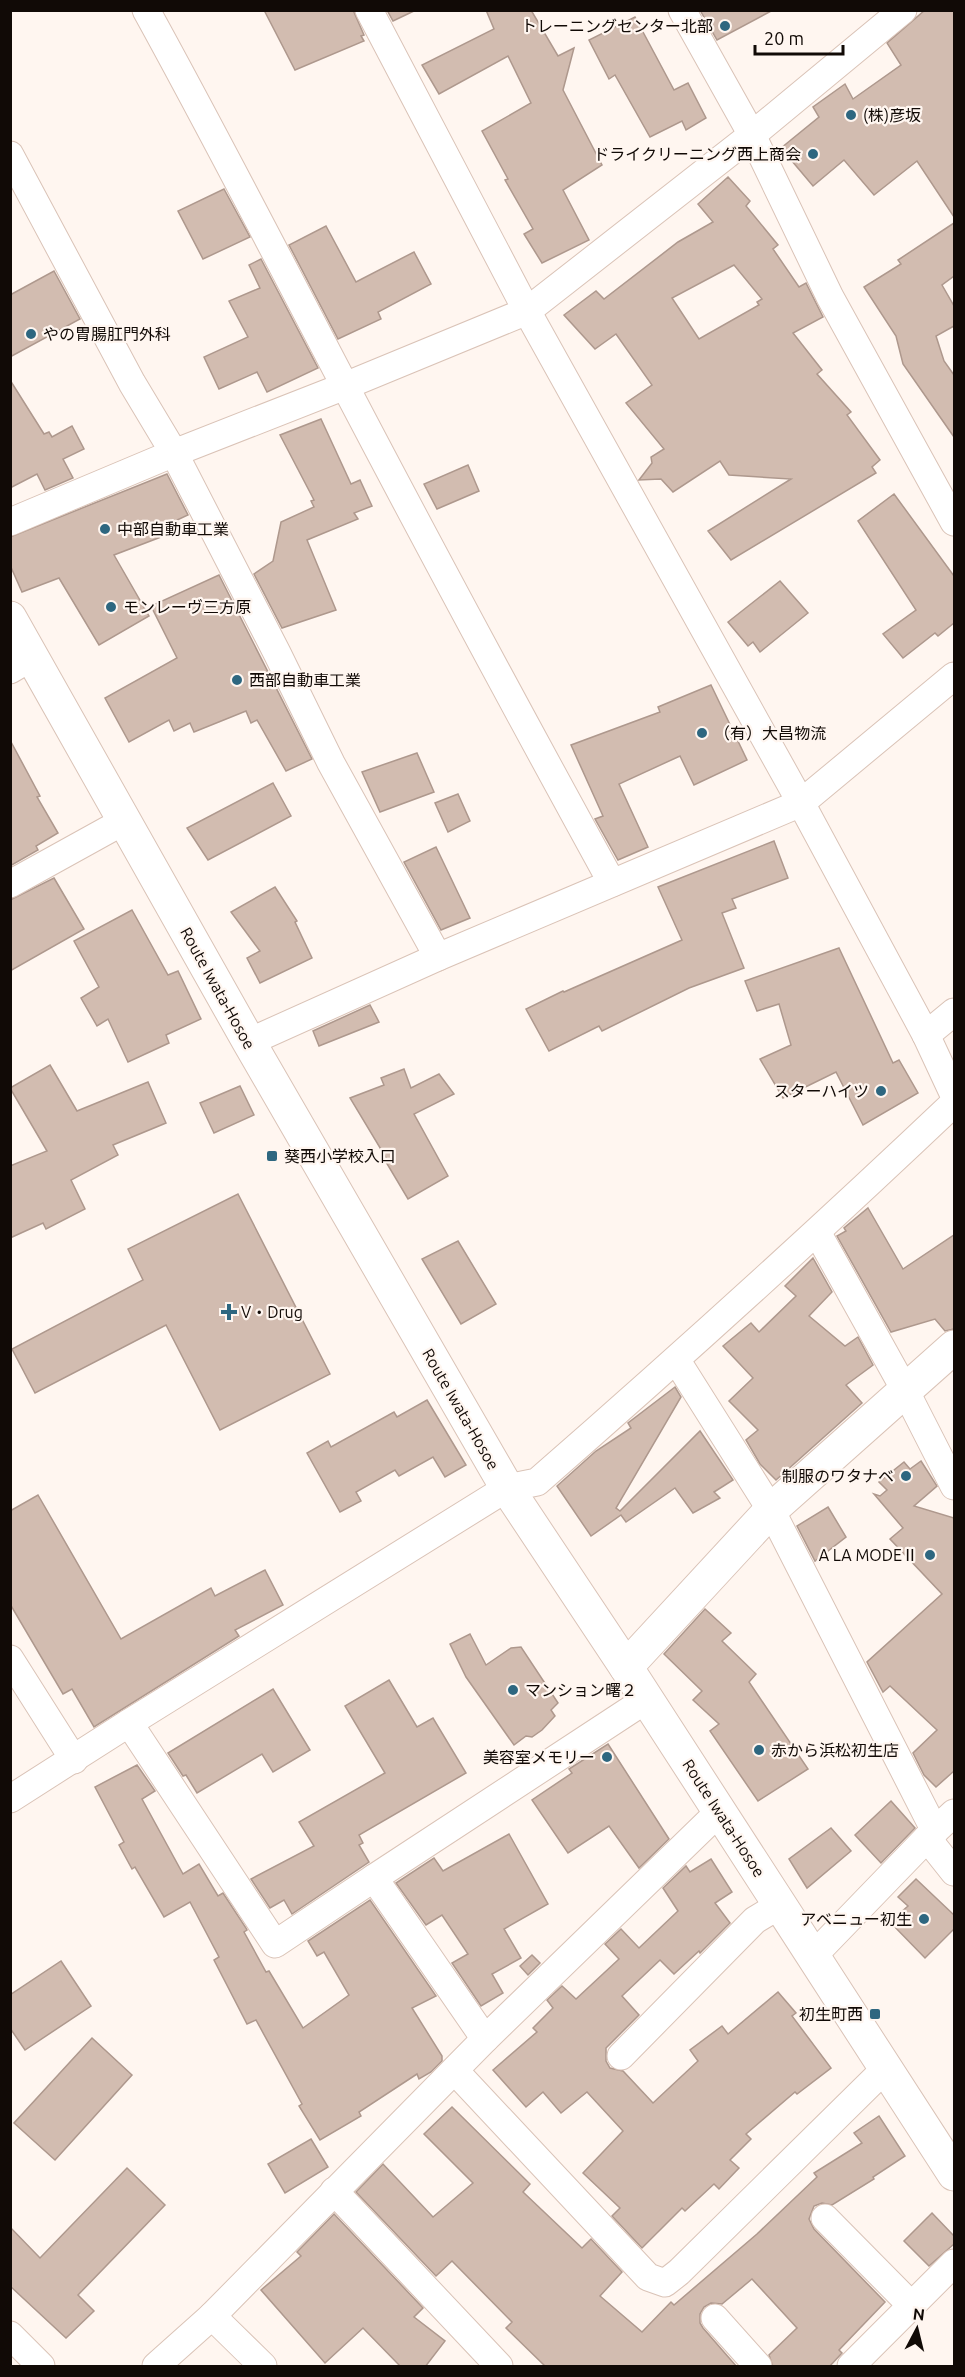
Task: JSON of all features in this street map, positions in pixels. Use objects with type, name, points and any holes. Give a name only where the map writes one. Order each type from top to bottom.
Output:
[{"type":"main road","name":"Route Iwata-Hosoe","points":[[10,618],[21,664],[124,821],[507,1488],[720,1811],[954,2174]]},
{"type":"main road","points":[[626,1667],[771,1510],[954,1347]]},
{"type":"street","points":[[146,10],[257,213],[345,386],[518,713],[612,883]]},
{"type":"street","points":[[369,10],[527,310],[801,803],[926,1035],[954,1095]]},
{"type":"street","points":[[682,10],[752,135],[830,297],[954,522]]},
{"type":"street","points":[[10,522],[527,310],[752,135],[903,10]]},
{"type":"street","points":[[10,155],[132,383],[174,453],[331,763],[438,957]]},
{"type":"street","points":[[249,1042],[438,957],[801,803],[954,676]]},
{"type":"street","points":[[10,884],[124,821]]},
{"type":"street","points":[[926,1035],[954,1012]]},
{"type":"street","points":[[10,1799],[507,1488],[537,1482],[817,1232],[954,1102]]},
{"type":"street","points":[[817,1232],[905,1390],[954,1486]]},
{"type":"street","points":[[676,1360],[771,1510],[939,1828],[954,1872]]},
{"type":"street","points":[[10,1659],[74,1760]]},
{"type":"street","points":[[129,1723],[276,1944],[647,1699]]},
{"type":"street","points":[[156,2367],[212,2316],[485,2039],[720,1811]]},
{"type":"street","points":[[812,1957],[939,1828]]},
{"type":"street","points":[[374,1878],[485,2039]]},
{"type":"street","points":[[621,2056],[755,1920],[780,1905]]},
{"type":"street","points":[[455,2071],[648,2277],[665,2283],[679,2272],[885,2069]]},
{"type":"street","points":[[334,2191],[499,2367]]},
{"type":"street","points":[[825,2218],[912,2306]]},
{"type":"street","points":[[851,2367],[954,2263]]},
{"type":"street","points":[[212,2316],[263,2367]]},
{"type":"street","points":[[715,2318],[758,2367]]},
{"type":"street","points":[[10,2335],[42,2367]]},
{"type":"building","points":[[264,10],[353,10],[364,35],[361,36],[364,41],[295,70]]},
{"type":"building","points":[[387,10],[416,10],[393,21]]},
{"type":"building","points":[[486,10],[531,10],[558,56],[574,48],[563,90],[602,165],[563,190],[589,240],[542,263],[524,234],[533,229],[505,180],[508,179],[482,131],[531,103],[508,56],[439,94],[422,65],[494,29]]},
{"type":"building","name":"トレーニングセンター北部","points":[[700,10],[773,10],[717,40]]},
{"type":"building","points":[[925,10],[954,10],[954,217],[917,161],[874,195],[844,160],[813,186],[781,148],[819,117],[813,107],[845,84],[853,99],[901,65],[887,43]]},
{"type":"building","points":[[635,17],[674,90],[688,83],[706,118],[686,130],[682,121],[650,137],[615,75],[609,79],[589,40]]},
{"type":"building","points":[[728,177],[750,201],[746,206],[778,245],[773,249],[799,287],[806,283],[823,317],[793,333],[822,370],[817,374],[851,412],[847,415],[880,460],[872,467],[876,473],[731,560],[708,531],[791,479],[729,475],[720,461],[673,492],[661,479],[639,480],[652,463],[651,457],[664,449],[626,403],[652,385],[616,334],[595,349],[564,315],[596,291],[604,299],[678,242],[713,222],[698,204]],"holes":[[[734,265],[762,299],[757,302],[759,305],[699,339],[672,298]]]},
{"type":"building","points":[[224,189],[250,237],[203,259],[178,211]]},
{"type":"building","points":[[954,223],[954,276],[942,285],[954,306],[954,326],[936,336],[944,361],[954,375],[954,437],[903,364],[896,336],[864,287],[901,264],[898,260]]},
{"type":"building","points":[[326,226],[356,282],[414,252],[431,284],[378,312],[381,319],[338,339],[289,245]]},
{"type":"building","points":[[261,259],[318,368],[267,392],[257,372],[219,389],[204,357],[248,337],[229,301],[260,288],[249,265]]},
{"type":"building","name":"やの胃腸肛門外科","points":[[54,271],[80,319],[10,357],[10,295]]},
{"type":"building","points":[[10,380],[44,434],[49,432],[52,437],[72,426],[84,449],[63,459],[73,478],[45,490],[37,474],[10,488]]},
{"type":"building","points":[[321,419],[351,484],[360,480],[372,506],[354,513],[358,519],[307,540],[336,610],[282,628],[254,574],[273,561],[281,522],[314,507],[311,501],[314,500],[280,435]]},
{"type":"building","points":[[468,465],[479,491],[437,509],[424,484]]},
{"type":"building","points":[[167,474],[188,515],[158,529],[161,537],[114,555],[149,616],[99,645],[59,578],[22,592],[10,565],[10,537]]},
{"type":"building","points":[[894,494],[954,576],[954,623],[938,636],[935,633],[903,658],[883,634],[916,610],[858,521]]},
{"type":"building","points":[[219,575],[312,759],[286,771],[257,720],[251,723],[246,711],[194,732],[190,723],[174,731],[169,720],[129,742],[105,698],[177,658],[151,606]]},
{"type":"building","points":[[780,581],[808,613],[760,652],[753,642],[748,646],[728,622]]},
{"type":"building","points":[[711,685],[747,760],[694,785],[680,756],[619,784],[648,847],[618,860],[595,819],[603,816],[571,745],[660,712],[658,707]]},
{"type":"building","points":[[10,740],[40,796],[37,797],[58,833],[36,846],[38,850],[10,866]]},
{"type":"building","points":[[417,753],[434,792],[380,812],[362,772]]},
{"type":"building","points":[[273,783],[291,816],[208,860],[187,828]]},
{"type":"building","points":[[458,794],[470,821],[448,832],[435,803]]},
{"type":"building","points":[[774,841],[788,878],[732,899],[736,908],[722,913],[744,968],[689,988],[602,1031],[599,1026],[549,1051],[526,1009],[682,940],[658,887]]},
{"type":"building","points":[[436,847],[470,918],[441,930],[404,862]]},
{"type":"building","points":[[54,878],[84,929],[10,971],[10,900]]},
{"type":"building","points":[[275,887],[297,921],[295,922],[312,958],[260,983],[247,958],[260,951],[231,912]]},
{"type":"building","points":[[132,910],[168,975],[178,971],[201,1019],[166,1035],[169,1043],[128,1062],[108,1019],[97,1026],[81,998],[99,987],[74,941]]},
{"type":"building","points":[[839,948],[893,1063],[899,1060],[918,1093],[863,1125],[836,1072],[783,1098],[760,1059],[791,1045],[779,1004],[757,1011],[745,981]]},
{"type":"building","points":[[370,1005],[379,1022],[319,1046],[313,1031]]},
{"type":"building","points":[[50,1065],[77,1111],[148,1082],[166,1123],[113,1145],[118,1155],[71,1180],[85,1209],[46,1229],[43,1223],[10,1238],[10,1166],[47,1151],[10,1088]]},
{"type":"building","points":[[404,1069],[411,1088],[439,1074],[454,1094],[414,1114],[448,1176],[408,1199],[350,1098],[384,1085],[381,1078]]},
{"type":"building","points":[[240,1086],[254,1115],[214,1133],[200,1103]]},
{"type":"building","name":"V・Drug","points":[[238,1194],[330,1374],[220,1430],[166,1325],[35,1393],[12,1349],[143,1280],[128,1249]]},
{"type":"building","points":[[868,1208],[903,1269],[954,1235],[954,1329],[945,1331],[935,1319],[891,1332],[837,1236],[846,1231],[844,1228]]},
{"type":"building","points":[[458,1241],[496,1304],[461,1324],[422,1259]]},
{"type":"building","points":[[813,1258],[832,1292],[809,1316],[845,1346],[858,1337],[873,1365],[846,1385],[862,1403],[776,1480],[760,1464],[746,1440],[758,1430],[729,1401],[753,1378],[723,1346],[751,1323],[759,1332],[796,1296],[785,1286]]},
{"type":"building","points":[[675,1387],[681,1397],[616,1508],[620,1511],[700,1431],[733,1480],[714,1492],[720,1498],[693,1513],[675,1488],[626,1522],[621,1515],[591,1536],[557,1486],[596,1451],[631,1428],[628,1423]]},
{"type":"building","points":[[427,1400],[466,1465],[445,1477],[433,1457],[399,1476],[395,1470],[356,1492],[361,1501],[340,1512],[307,1453],[328,1441],[331,1447],[394,1412],[397,1417]]},
{"type":"building","points":[[921,1461],[937,1486],[914,1506],[954,1518],[954,1771],[936,1787],[924,1775],[913,1753],[937,1730],[890,1686],[883,1692],[867,1662],[942,1594],[890,1539],[903,1528],[874,1494],[880,1496],[887,1490],[879,1482],[904,1462],[910,1469]]},
{"type":"building","points":[[38,1495],[121,1639],[211,1588],[215,1596],[265,1570],[283,1605],[235,1630],[239,1636],[94,1727],[72,1689],[63,1694],[10,1604],[10,1511]]},
{"type":"building","points":[[828,1507],[846,1537],[815,1561],[797,1526]]},
{"type":"building","points":[[705,1609],[731,1633],[722,1641],[756,1674],[749,1682],[808,1769],[758,1801],[710,1731],[719,1724],[693,1700],[702,1691],[664,1654]]},
{"type":"building","name":"マンション曙２","points":[[470,1634],[486,1665],[511,1648],[521,1647],[558,1703],[551,1710],[555,1716],[532,1737],[526,1736],[514,1745],[466,1677],[450,1644]]},
{"type":"building","points":[[389,1680],[417,1727],[433,1718],[466,1773],[359,1835],[363,1843],[359,1845],[369,1862],[292,1914],[284,1900],[270,1908],[251,1879],[314,1846],[299,1822],[385,1773],[345,1706]]},
{"type":"building","points":[[273,1689],[310,1750],[273,1772],[262,1754],[197,1793],[168,1753]]},
{"type":"building","points":[[608,1744],[669,1839],[639,1868],[609,1826],[568,1853],[532,1800],[572,1773],[569,1769]]},
{"type":"building","points":[[137,1765],[155,1791],[142,1799],[183,1874],[199,1864],[218,1896],[223,1893],[246,1928],[244,1932],[266,1972],[269,1971],[303,2028],[349,1995],[324,1952],[317,1956],[308,1941],[370,1900],[436,1996],[412,2008],[442,2056],[442,2061],[431,2072],[419,2079],[417,2074],[359,2112],[361,2116],[320,2140],[299,2106],[302,2104],[256,2020],[247,2024],[214,1960],[219,1957],[190,1902],[164,1917],[135,1867],[132,1869],[119,1845],[124,1842],[95,1787]]},
{"type":"building","points":[[891,1801],[915,1828],[881,1863],[855,1835]]},
{"type":"building","points":[[831,1828],[851,1851],[807,1888],[789,1859]]},
{"type":"building","points":[[509,1834],[548,1904],[504,1929],[521,1958],[492,1974],[503,1993],[481,2006],[452,1963],[468,1954],[442,1915],[426,1925],[396,1883],[434,1858],[443,1871]]},
{"type":"building","points":[[711,1859],[732,1892],[715,1903],[730,1923],[700,1953],[699,1951],[674,1974],[660,1960],[622,1996],[639,2015],[606,2048],[606,2061],[610,2068],[623,2071],[653,2103],[698,2061],[690,2050],[722,2026],[728,2034],[778,1992],[796,2013],[792,2016],[831,2068],[797,2094],[795,2092],[746,2134],[751,2139],[730,2160],[739,2168],[719,2189],[714,2184],[685,2211],[682,2208],[642,2248],[612,2216],[620,2208],[583,2173],[623,2131],[587,2092],[561,2113],[543,2092],[526,2107],[493,2070],[537,2032],[533,2028],[553,2008],[547,2000],[562,1986],[576,1999],[619,1959],[605,1944],[621,1929],[639,1948],[678,1911],[663,1888],[686,1866],[690,1872]]},
{"type":"building","name":"アベニュー初生","points":[[916,1879],[954,1915],[954,1929],[925,1958],[890,1922],[908,1906],[898,1897]]},
{"type":"building","points":[[532,1955],[540,1963],[528,1975],[520,1966]]},
{"type":"building","points":[[61,1961],[91,2006],[25,2050],[10,2028],[10,1995]]},
{"type":"building","points":[[92,2038],[132,2075],[55,2160],[14,2123]]},
{"type":"building","points":[[452,2107],[530,2184],[523,2192],[582,2248],[591,2239],[622,2272],[600,2296],[642,2332],[671,2302],[674,2305],[757,2234],[817,2177],[814,2173],[862,2143],[854,2133],[879,2116],[905,2156],[873,2177],[874,2179],[832,2205],[822,2203],[814,2206],[809,2219],[814,2229],[885,2302],[839,2350],[842,2353],[829,2367],[773,2367],[769,2355],[797,2328],[752,2279],[722,2304],[711,2303],[704,2307],[700,2314],[700,2323],[703,2328],[737,2367],[546,2367],[506,2328],[512,2322],[452,2261],[436,2276],[356,2192],[383,2164],[433,2217],[473,2183],[424,2134]]},
{"type":"building","points":[[311,2139],[328,2167],[285,2193],[268,2164]]},
{"type":"building","points":[[127,2168],[165,2205],[78,2295],[94,2311],[66,2338],[10,2286],[10,2227],[40,2258]]},
{"type":"building","points":[[932,2213],[954,2236],[954,2244],[929,2266],[904,2241]]},
{"type":"building","points":[[334,2214],[423,2308],[414,2317],[445,2341],[425,2367],[401,2367],[363,2328],[325,2363],[261,2290],[301,2256],[297,2252]]},
{"type":"place","name":"トレーニングセンター北部","points":[[725,26]]},
{"type":"place","name":"(株)彦坂","points":[[851,115]]},
{"type":"place","name":"ドライクリーニング西上商会","points":[[813,154]]},
{"type":"place","name":"やの胃腸肛門外科","points":[[31,334]]},
{"type":"place","name":"中部自動車工業","points":[[105,529]]},
{"type":"place","name":"モンレーヴ三方原","points":[[111,607]]},
{"type":"place","name":"西部自動車工業","points":[[237,680]]},
{"type":"place","name":"（有）大昌物流","points":[[702,733]]},
{"type":"place","name":"スターハイツ","points":[[881,1091]]},
{"type":"place","name":"葵西小学校入口","points":[[272,1156]]},
{"type":"place","name":"V・Drug","points":[[229,1312]]},
{"type":"place","name":"制服のワタナベ","points":[[906,1476]]},
{"type":"place","name":"A LA MODEⅡ","points":[[930,1555]]},
{"type":"place","name":"マンション曙２","points":[[513,1690]]},
{"type":"place","name":"赤から浜松初生店","points":[[759,1750]]},
{"type":"place","name":"美容室メモリー","points":[[607,1757]]},
{"type":"place","name":"アベニュー初生","points":[[924,1919]]},
{"type":"place","name":"初生町西","points":[[875,2014]]}]
